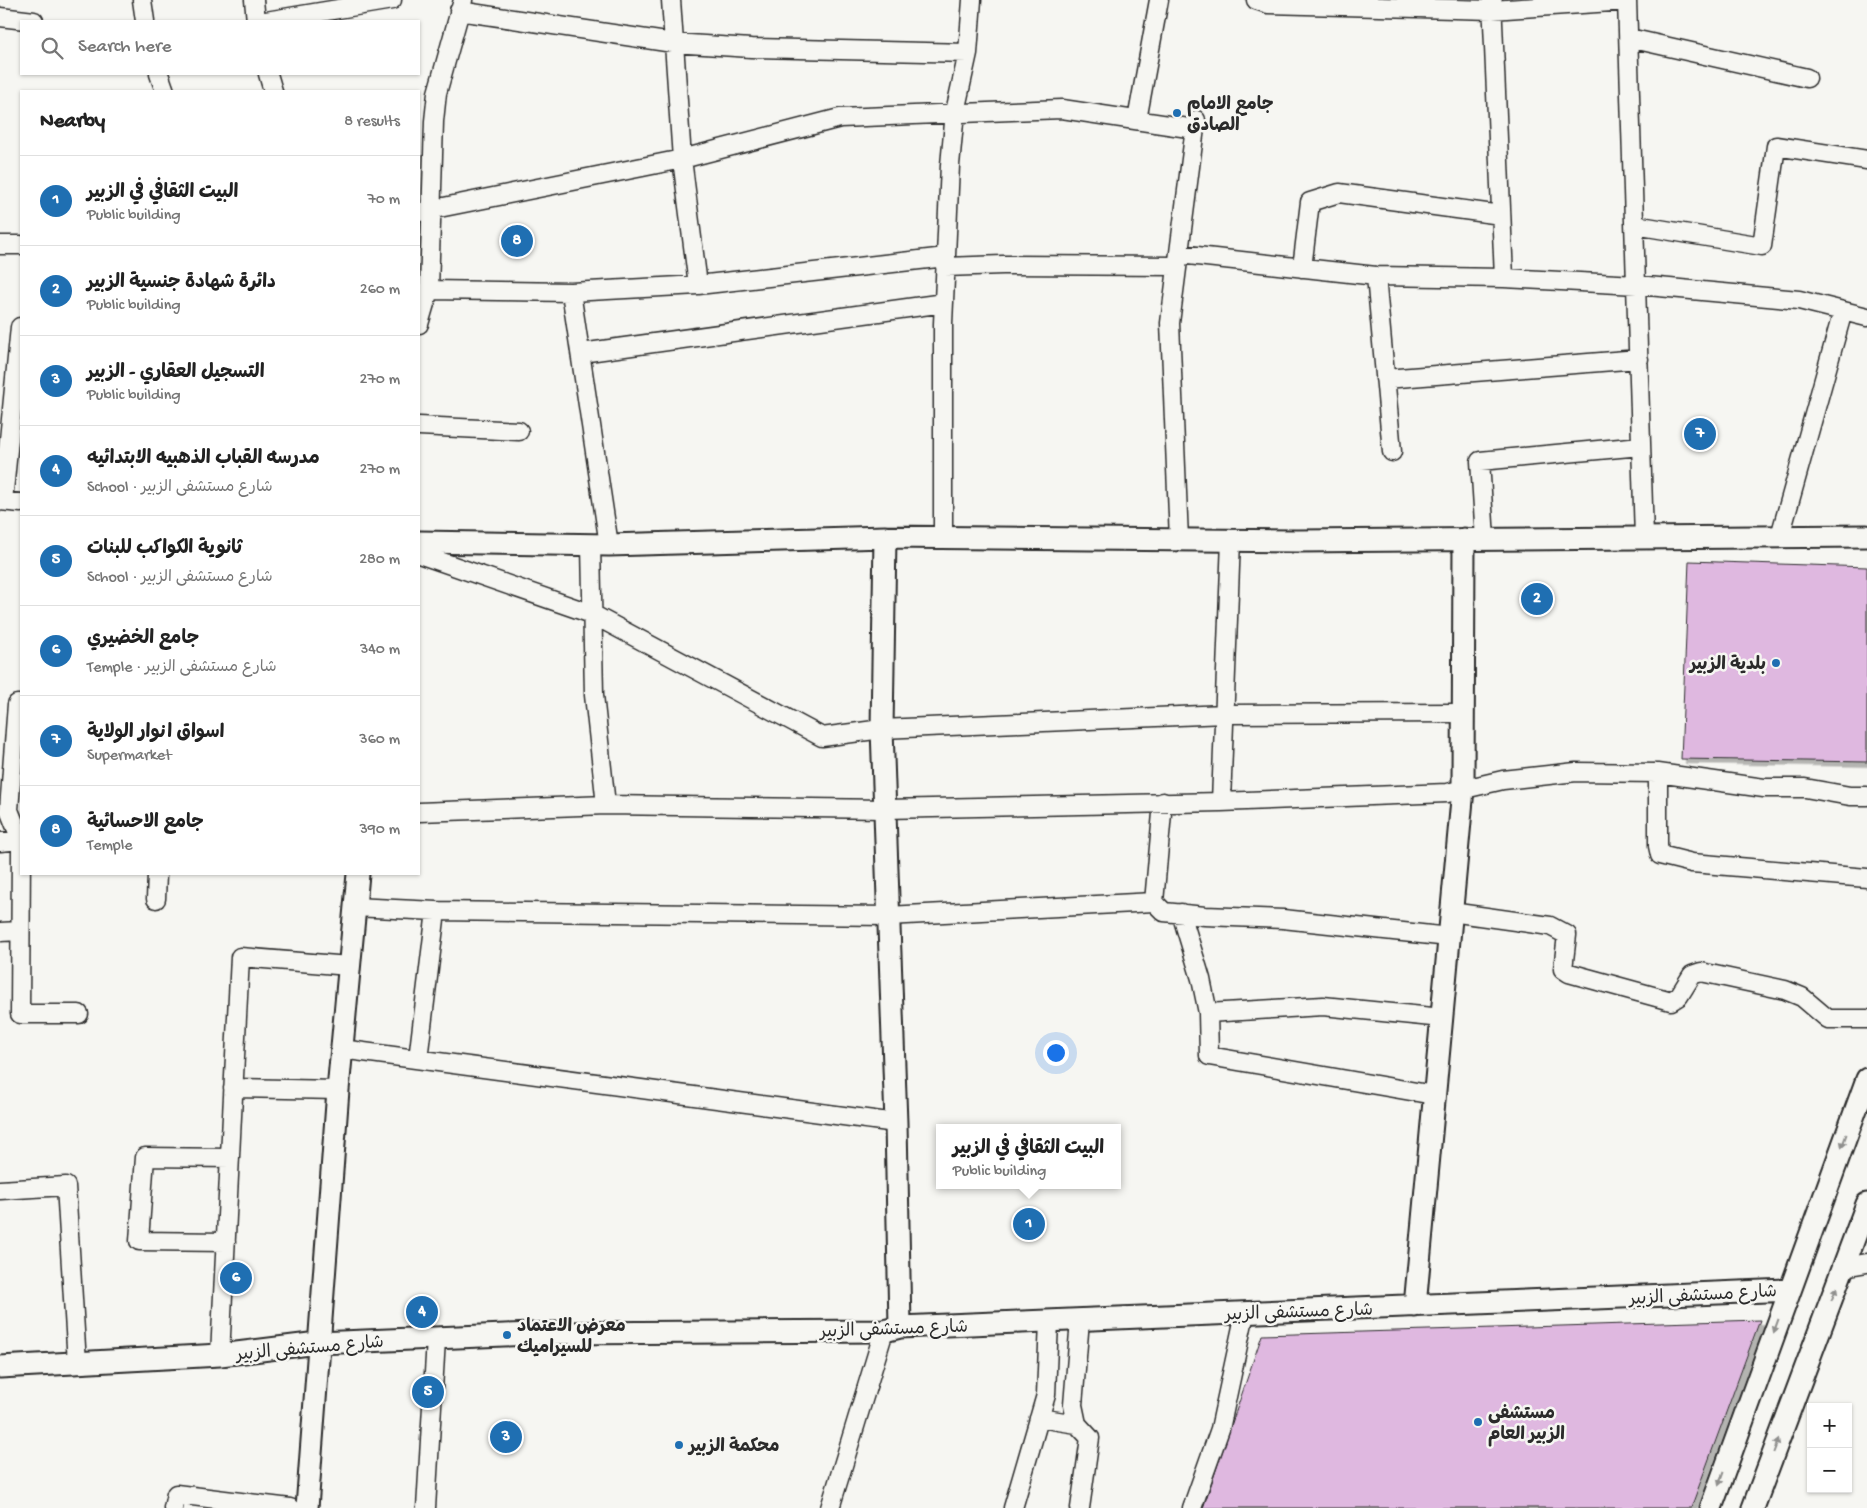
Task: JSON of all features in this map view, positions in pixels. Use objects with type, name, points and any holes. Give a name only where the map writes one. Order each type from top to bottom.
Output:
[{"type":"street","points":[[142,0],[145,20]]},
{"type":"street","points":[[254,0],[256,20]]},
{"type":"street","points":[[272,20],[392,0]]},
{"type":"street","points":[[671,0],[682,160],[698,285]]},
{"type":"street","points":[[943,538],[944,303],[950,165],[955,112],[968,53],[972,0]]},
{"type":"street","points":[[1137,120],[1159,0]]},
{"type":"street","points":[[1256,0],[1268,4],[1492,5],[1627,1],[1640,359],[1644,538]]},
{"type":"street","points":[[420,321],[429,290],[425,210],[426,122],[437,93],[461,5],[673,43],[751,48],[968,53]]},
{"type":"street","points":[[1492,5],[1504,278]]},
{"type":"street","points":[[0,17],[26,20]]},
{"type":"street","points":[[1629,38],[1807,78]]},
{"type":"street","points":[[160,75],[165,90]]},
{"type":"street","points":[[268,75],[273,90]]},
{"type":"street","points":[[425,210],[682,160],[840,118],[1062,109],[1137,120],[1195,124],[1170,323],[1179,540]]},
{"type":"street","points":[[1635,226],[1762,246],[1776,146],[1867,160]]},
{"type":"street","points":[[1302,268],[1310,202],[1339,192],[1501,215]]},
{"type":"street","points":[[0,245],[20,245]]},
{"type":"street","points":[[429,290],[571,292],[698,285],[946,262],[1003,265],[1178,260],[1302,268],[1376,276],[1504,278],[1637,285],[1799,300],[1867,318]]},
{"type":"street","points":[[1376,276],[1392,452]]},
{"type":"street","points":[[571,292],[580,353],[600,545],[592,614],[594,695],[606,805]]},
{"type":"street","points":[[580,353],[944,303]]},
{"type":"street","points":[[1780,536],[1843,312]]},
{"type":"street","points":[[20,327],[1,501],[20,504]]},
{"type":"street","points":[[1385,379],[1640,359]]},
{"type":"street","points":[[420,426],[519,431]]},
{"type":"street","points":[[1415,1306],[1462,789],[1463,713],[1480,461],[1642,446]]},
{"type":"street","points":[[420,542],[600,545],[885,537],[1231,540],[1867,536]]},
{"type":"street","points":[[830,1508],[892,1329],[896,1123],[882,729],[885,537]]},
{"type":"street","points":[[1221,802],[1231,540]]},
{"type":"street","points":[[420,554],[592,614],[822,736],[882,729],[1224,714],[1463,713]]},
{"type":"street","points":[[20,704],[17,704],[5,809],[20,838]]},
{"type":"street","points":[[420,812],[606,805],[886,809],[1221,802],[1447,793],[1503,780],[1576,772],[1658,773],[1764,788],[1805,788],[1850,796],[1867,796]]},
{"type":"street","points":[[1658,773],[1658,846],[1660,855],[1692,863],[1867,878]]},
{"type":"street","points":[[1154,902],[1163,802]]},
{"type":"street","points":[[0,842],[20,840]]},
{"type":"street","points":[[21,875],[20,1014],[80,1014]]},
{"type":"street","points":[[156,899],[157,875]]},
{"type":"street","points":[[307,1508],[341,1049],[358,875]]},
{"type":"street","points":[[354,907],[436,911],[888,916],[1154,902],[1164,912],[1283,919],[1449,937]]},
{"type":"street","points":[[418,1059],[436,911]]},
{"type":"street","points":[[1452,912],[1550,926],[1566,936],[1563,968],[1569,973],[1671,1001],[1679,996],[1692,975],[1701,972],[1785,990],[1802,997],[1828,1019],[1867,1020]]},
{"type":"street","points":[[1181,913],[1201,979],[1208,1013],[1209,1056],[1434,1095]]},
{"type":"street","points":[[0,932],[20,931]]},
{"type":"street","points":[[220,1355],[240,957],[349,966]]},
{"type":"street","points":[[1208,1013],[1323,1006],[1442,1018]]},
{"type":"street","points":[[341,1049],[896,1123]]},
{"type":"street","points":[[1711,1508],[1867,1079]]},
{"type":"street","points":[[233,1088],[338,1090]]},
{"type":"street","points":[[226,1242],[139,1241],[145,1157],[230,1158]]},
{"type":"street","points":[[0,1190],[66,1186],[78,1363]]},
{"type":"street","points":[[1753,1508],[1867,1204]]},
{"type":"street","points":[[1844,1267],[1867,1263]]},
{"type":"street","name":"شارع مستشفى الزبير","points":[[0,1367],[220,1355],[318,1343],[554,1333],[892,1329],[1789,1290]]},
{"type":"street","points":[[1192,1508],[1220,1428],[1245,1313]]},
{"type":"street","points":[[1080,1320],[1073,1405],[1077,1424],[1090,1438],[1080,1508]]},
{"type":"street","points":[[1013,1508],[1046,1395],[1049,1321]]},
{"type":"street","points":[[426,1508],[436,1339]]},
{"type":"street","points":[[1039,1418],[1077,1424]]},
{"type":"street","points":[[173,1508],[176,1494],[290,1508]]},
{"type":"building","name":"بلدية الزبير","points":[[1689,561],[1867,567],[1867,762],[1681,759]]},
{"type":"building","name":"مستشفى الزبير العام","points":[[1760,1320],[1691,1508],[1203,1508],[1262,1335]]},
{"type":"place","name":"جامع الامام الصادق","points":[[1177,113]]},
{"type":"place","name":"جامع الاحسائية","points":[[517,241]]},
{"type":"place","name":"اسواق انوار الولاية","points":[[1700,434]]},
{"type":"place","name":"دائرة شهادة جنسية الزبير","points":[[1537,599]]},
{"type":"place","name":"بلدية الزبير","points":[[1776,663]]},
{"type":"place","name":"البيت الثقافي في الزبير","points":[[1029,1224]]},
{"type":"place","name":"جامع الخضيري","points":[[236,1278]]},
{"type":"place","name":"مدرسه القباب الذهبيه الابتدائيه","points":[[422,1312]]},
{"type":"place","name":"معرض الاعتماد للسيراميك","points":[[507,1335]]},
{"type":"place","name":"ثانوية الكواكب للبنات","points":[[428,1392]]},
{"type":"place","name":"مستشفى الزبير العام","points":[[1478,1422]]},
{"type":"place","name":"التسجيل العقاري - الزبير","points":[[506,1437]]},
{"type":"place","name":"محكمة الزبير","points":[[679,1445]]}]
